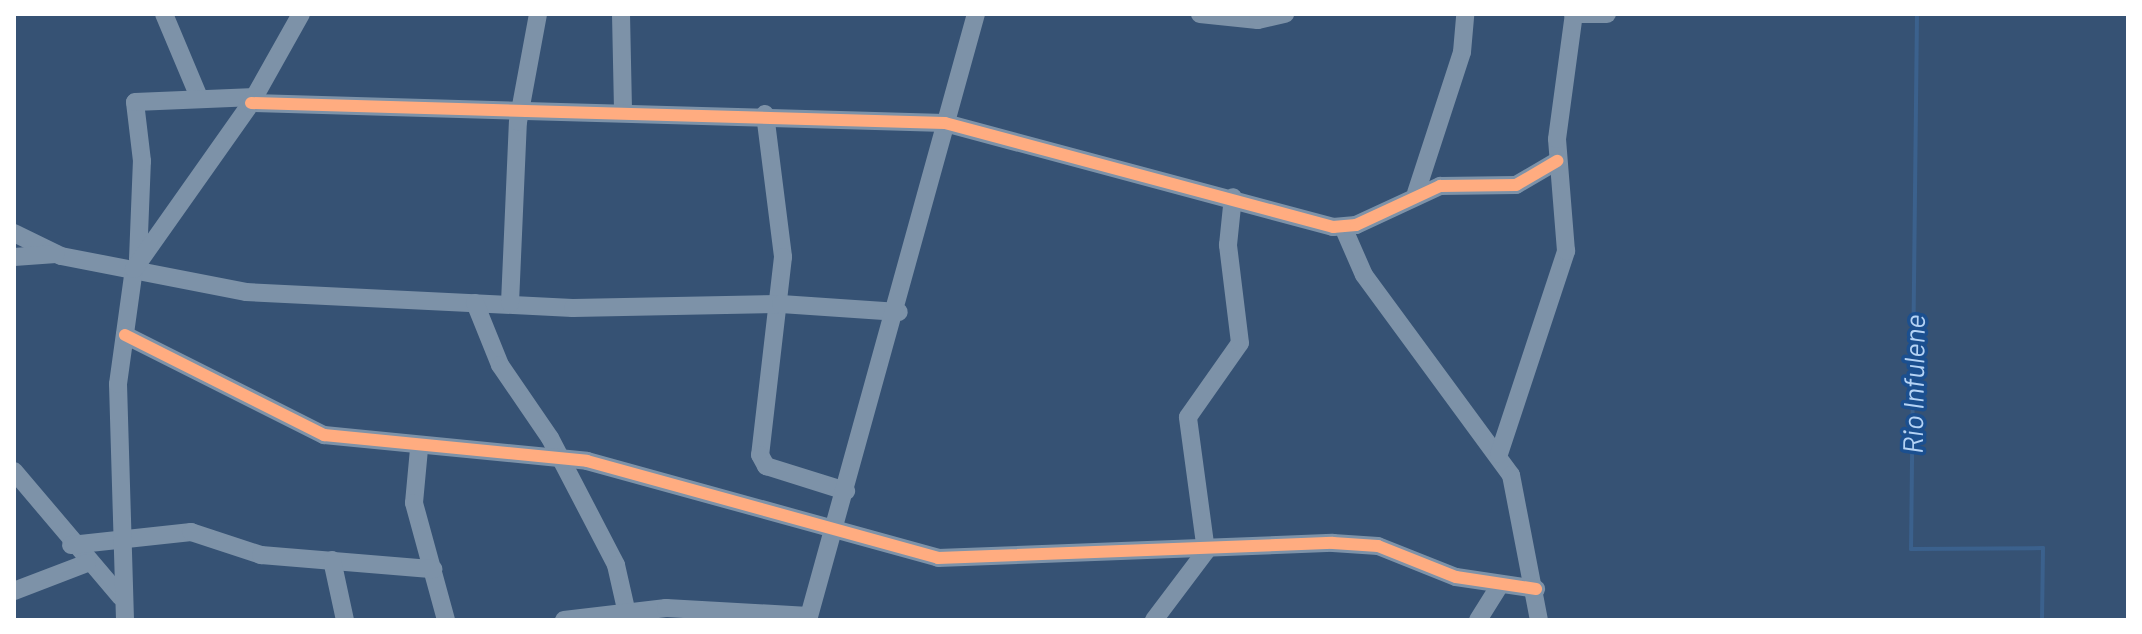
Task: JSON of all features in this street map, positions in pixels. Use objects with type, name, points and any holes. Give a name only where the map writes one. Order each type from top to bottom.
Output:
[{"type":"street","points":[[164,14],[198,95]]},
{"type":"street","points":[[136,264],[253,100],[301,14]]},
{"type":"street","points":[[510,303],[522,107],[538,14]]},
{"type":"street","points":[[621,14],[623,109]]},
{"type":"street","points":[[564,620],[626,609],[809,618],[899,312],[945,123],[976,14]]},
{"type":"street","points":[[1200,14],[1258,20],[1285,14]]},
{"type":"street","points":[[1416,193],[1462,52],[1465,14]]},
{"type":"street","points":[[1499,454],[1566,251],[1557,161],[1574,14],[1607,14]]},
{"type":"street","points":[[125,620],[121,597],[124,536],[117,399],[136,264],[142,161],[132,108],[141,99],[198,95],[253,100],[623,109],[945,123],[1343,227],[1416,193],[1516,185],[1557,161]]},
{"type":"street","points":[[765,114],[781,304],[762,462],[846,491]]},
{"type":"street","points":[[1154,620],[1206,551],[1188,417],[1240,343],[1228,245],[1233,197]]},
{"type":"street","points":[[1343,227],[1364,275],[1499,454],[1511,475],[1536,589],[1539,620]]},
{"type":"street","points":[[14,233],[56,254]]},
{"type":"street","points":[[14,257],[56,254],[136,264],[246,292],[475,303],[781,304],[899,312]]},
{"type":"street","points":[[475,303],[500,365],[561,460],[616,565],[626,609]]},
{"type":"street","points":[[125,335],[305,427],[419,449],[561,460],[835,527],[959,562],[1378,546],[1499,587],[1536,589]]},
{"type":"street","points":[[419,449],[414,503],[446,620]]},
{"type":"street","points":[[14,471],[71,545],[121,597]]},
{"type":"street","points":[[71,545],[124,536],[191,532],[242,552],[433,569]]},
{"type":"street","points":[[332,560],[345,620]]},
{"type":"street","points":[[14,591],[87,563]]},
{"type":"street","points":[[1478,620],[1499,587]]},
{"type":"waterway","name":"Rio Infulene","points":[[1917,14],[1911,549],[2043,548],[2042,620]]},
{"type":"cycle path","points":[[251,103],[945,123],[1333,227],[1356,225],[1440,186],[1516,185],[1557,161]]},
{"type":"cycle path","points":[[125,335],[324,435],[587,461],[938,558],[1333,543],[1378,546],[1456,577],[1536,589]]}]
